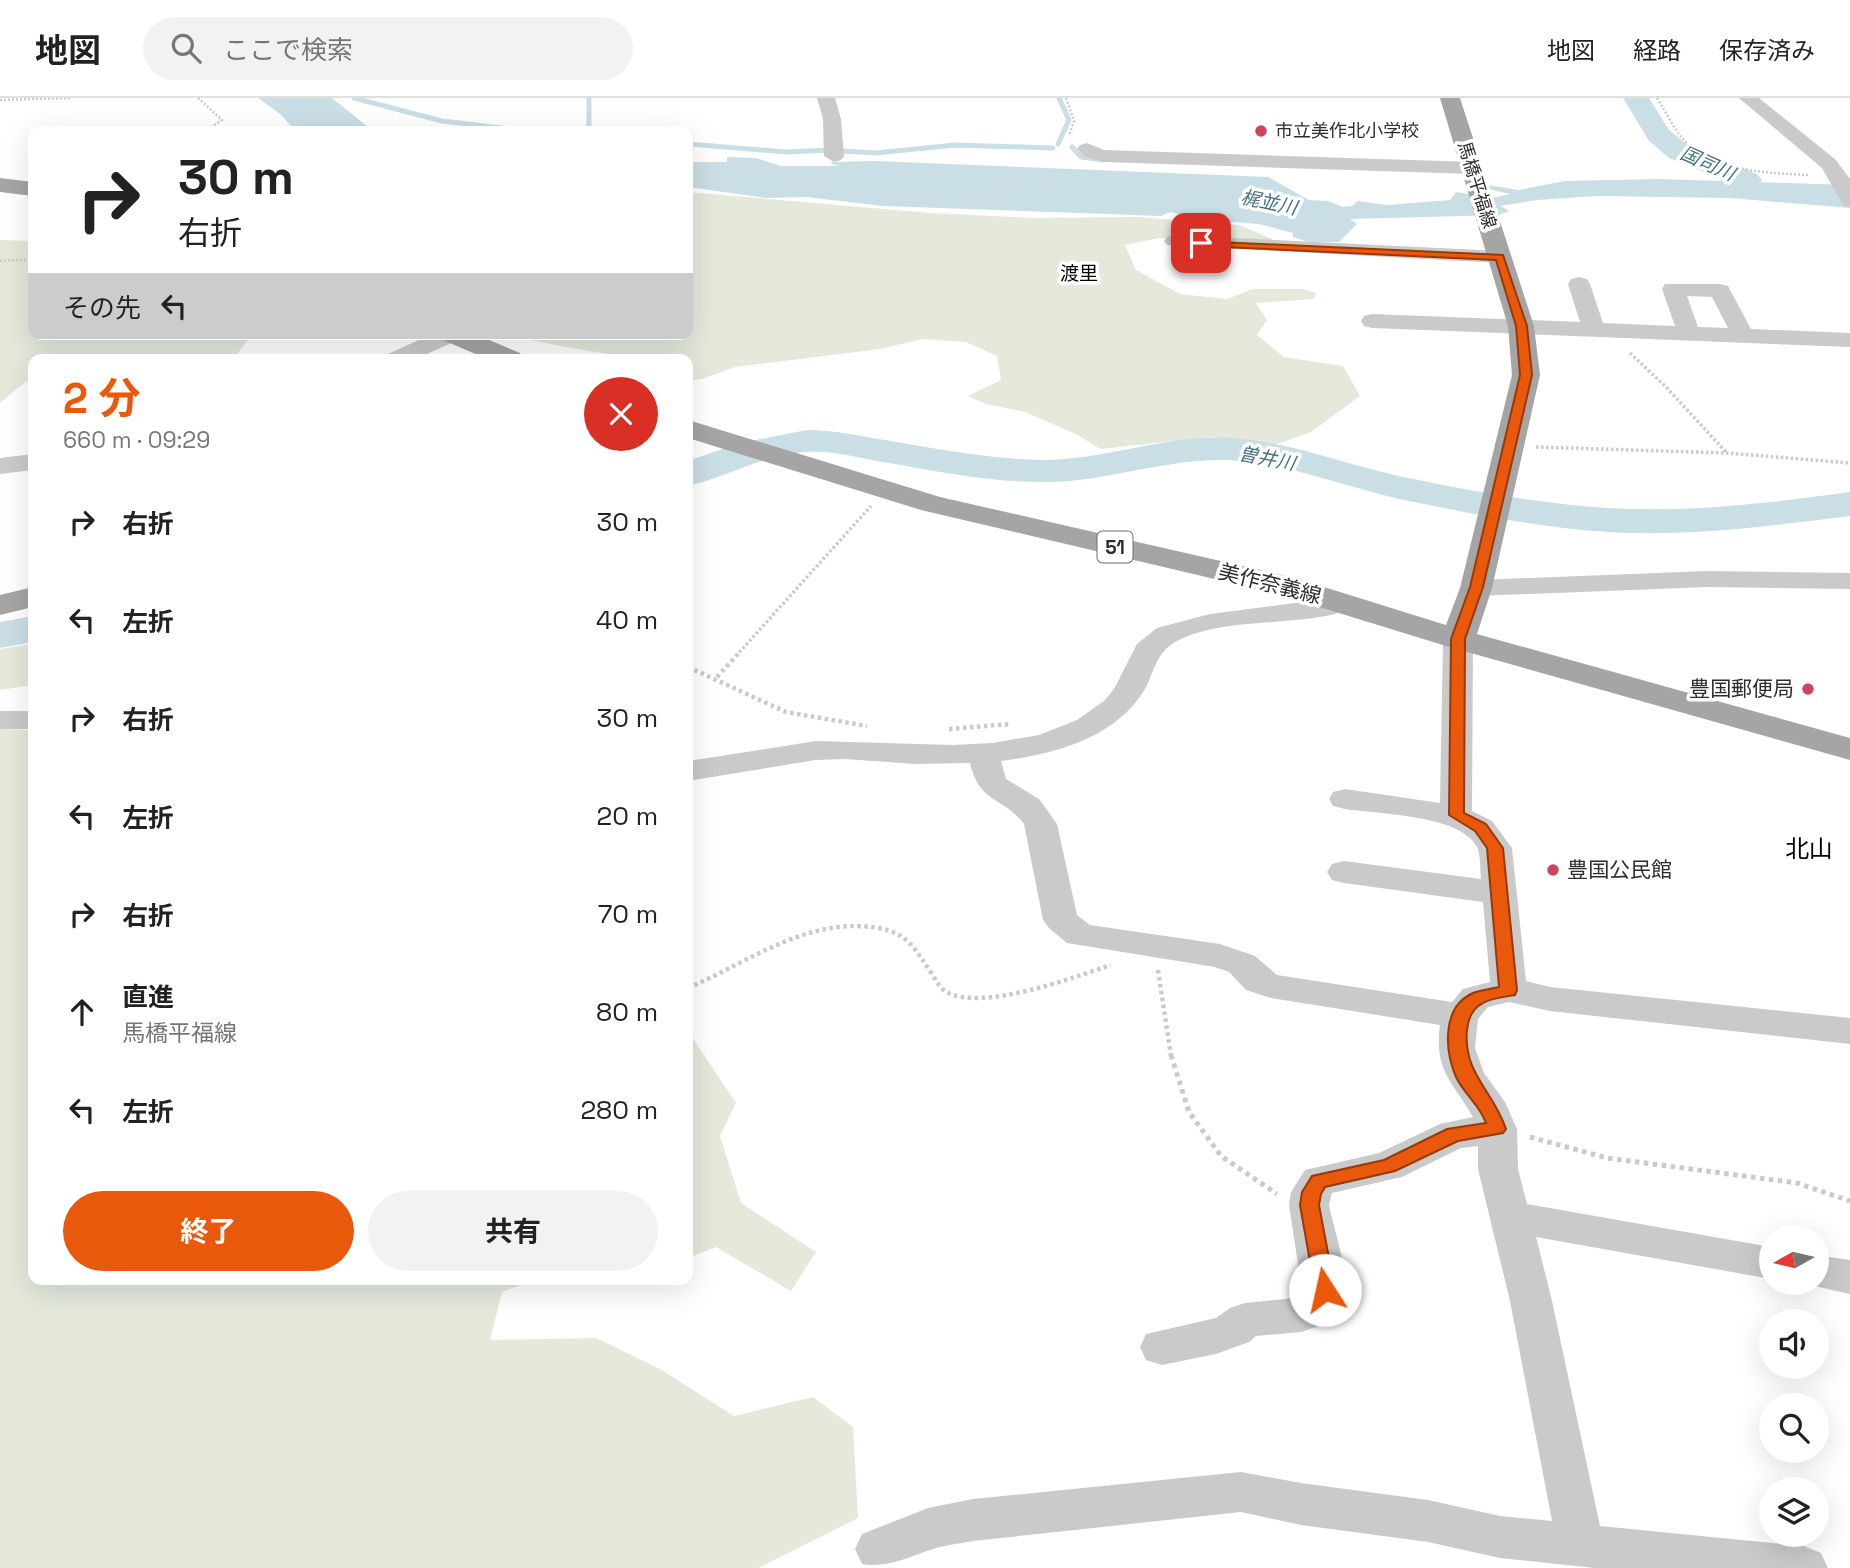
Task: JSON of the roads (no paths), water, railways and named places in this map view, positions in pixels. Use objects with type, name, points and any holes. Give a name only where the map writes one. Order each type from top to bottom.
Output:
[{"type":"main road","name":"馬橋平福線","points":[[1450,98],[1521,326],[1526,375],[1476,587],[1458,639]]},
{"type":"main road","points":[[0,186],[28,189]]},
{"type":"main road","points":[[466,340],[498,354]]},
{"type":"main road","name":"美作奈義線","points":[[693,436],[772,456],[932,504],[1283,585],[1458,639],[1850,750]]},
{"type":"main road","points":[[0,605],[28,598]]},
{"type":"street","points":[[825,98],[832,119],[834,156]]},
{"type":"street","points":[[1748,98],[1829,164],[1840,178],[1850,201]]},
{"type":"street","points":[[1087,149],[1104,156],[1473,169]]},
{"type":"street","points":[[1174,241],[1499,256]]},
{"type":"street","points":[[1579,284],[1601,330]]},
{"type":"street","points":[[1689,333],[1673,289],[1720,291],[1743,336]]},
{"type":"street","points":[[1372,321],[1850,340]]},
{"type":"street","points":[[407,354],[439,340]]},
{"type":"street","points":[[0,466],[28,463]]},
{"type":"street","points":[[1476,587],[1707,579],[1850,581]]},
{"type":"street","points":[[693,770],[798,752],[838,750],[914,755],[1025,747],[1066,736],[1108,715],[1128,693],[1145,655],[1155,642],[1172,632],[1201,624],[1325,608],[1338,602]]},
{"type":"street","points":[[1457,815],[1458,639]]},
{"type":"street","points":[[0,720],[28,720]]},
{"type":"street","points":[[983,751],[990,779],[996,788],[1027,806],[1040,824],[1061,920],[1080,935],[1220,956],[1242,964],[1259,981],[1271,986],[1417,1007],[1460,1016]]},
{"type":"street","points":[[1345,799],[1457,815],[1480,828],[1495,848],[1508,990]]},
{"type":"street","points":[[1345,872],[1500,892]]},
{"type":"street","points":[[1580,1544],[1531,1301],[1498,1168],[1497,1129],[1491,1112],[1466,1077],[1456,1048],[1460,1016],[1476,998],[1508,990],[1550,999],[1850,1031]]},
{"type":"street","points":[[1162,1347],[1216,1336],[1234,1330],[1245,1320],[1301,1315],[1323,1308],[1325,1290],[1309,1205],[1311,1192],[1319,1181],[1388,1166],[1454,1134],[1497,1129]]},
{"type":"street","points":[[1510,1218],[1759,1261]]},
{"type":"street","points":[[1829,1273],[1850,1277]]},
{"type":"street","points":[[878,1549],[928,1529],[973,1520],[1241,1492],[1301,1504],[1429,1521],[1500,1536],[1646,1554],[1804,1568]]},
{"type":"water","points":[[258,98],[332,98],[367,126],[291,126]]},
{"type":"water","name":"梶並川","points":[[727,157],[756,158],[781,166],[839,166],[831,164],[875,161],[1268,177],[1309,200],[1328,201],[1343,207],[1352,206],[1358,201],[1387,205],[1450,200],[1456,192],[1492,198],[1510,194],[1483,188],[1488,185],[1519,190],[1564,181],[1659,179],[1850,185],[1850,208],[1730,198],[1596,196],[1537,200],[1501,206],[1509,211],[1499,215],[1350,219],[1357,224],[1339,242],[1308,242],[1293,237],[1293,233],[1259,224],[1193,219],[1171,212],[1161,216],[883,206],[806,197],[765,198],[693,188],[693,162],[727,162]]},
{"type":"waterway","points":[[354,98],[442,121],[484,126]]},
{"type":"waterway","points":[[589,98],[589,126]]},
{"type":"waterway","points":[[1058,144],[1069,120],[1059,98]]},
{"type":"waterway","name":"国司川","points":[[1636,98],[1659,135],[1679,152],[1747,180],[1735,190]]},
{"type":"waterway","points":[[693,144],[787,152],[828,150]]},
{"type":"waterway","points":[[841,151],[876,153],[955,145],[1053,148]]},
{"type":"waterway","points":[[1072,147],[1081,157],[1103,160]]},
{"type":"waterway","name":"曽井川","points":[[693,473],[754,451],[807,441],[842,443],[984,466],[1042,471],[1092,467],[1194,450],[1218,449],[1264,453],[1415,491],[1572,517],[1677,521],[1781,513],[1850,504]]},
{"type":"waterway","name":"曽井川","points":[[0,635],[28,630]]},
{"type":"place","name":"市立美作北小学校","points":[[1261,131]]},
{"type":"place","name":"豊国郵便局","points":[[1808,689]]},
{"type":"place","name":"豊国公民館","points":[[1553,870]]},
{"type":"district","name":"渡里","points":[[1079,273]]},
{"type":"district","name":"北山","points":[[1809,849]]}]
